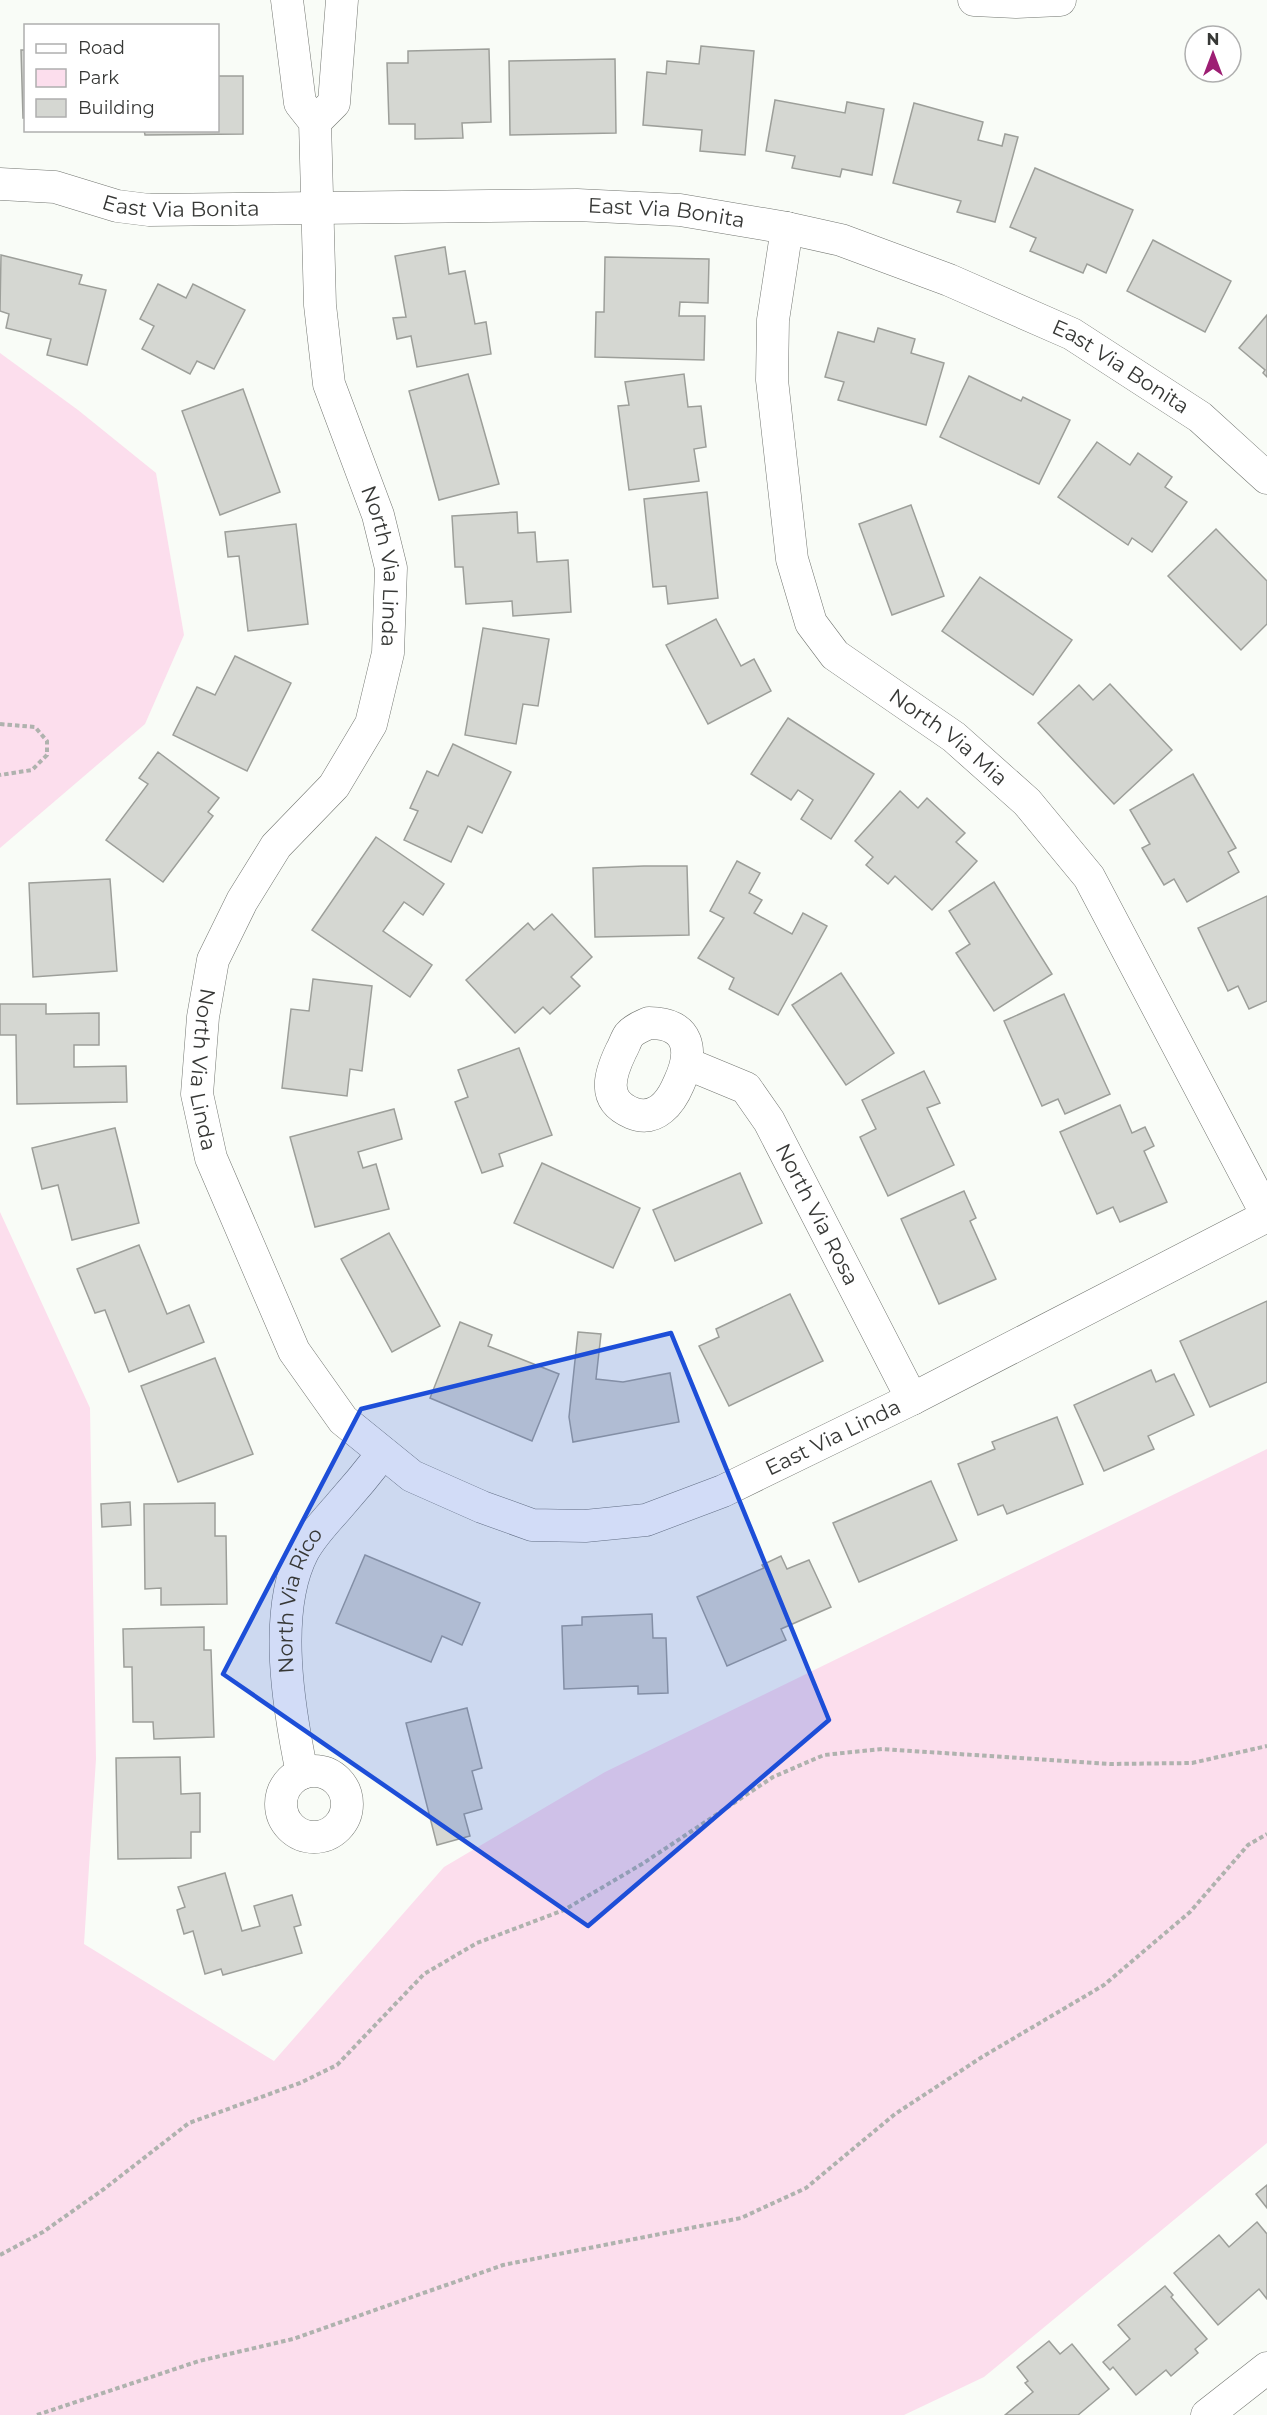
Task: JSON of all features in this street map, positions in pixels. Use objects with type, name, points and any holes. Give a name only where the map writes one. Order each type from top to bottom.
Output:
[{"type":"street","points":[[287,0],[300,103],[315,122],[334,103],[342,0]]},
{"type":"street","points":[[974,0],[1016,2],[1060,0]]},
{"type":"street","name":"North Via Linda","points":[[315,122],[320,305],[329,384],[378,515],[392,568],[388,653],[371,724],[334,786],[276,846],[242,901],[213,960],[203,1017],[197,1094],[211,1158],[294,1351],[343,1420],[383,1453]]},
{"type":"street","name":"East Via Bonita","points":[[0,184],[55,187],[117,206],[149,210],[577,205],[680,210],[787,228],[841,240],[949,280],[1072,333],[1200,417],[1267,478]]},
{"type":"street","name":"North Via Mia","points":[[787,228],[773,320],[771,380],[792,559],[811,623],[835,655],[954,737],[1027,802],[1089,877],[1267,1215]]},
{"type":"street","name":"North Via Rosa","points":[[688,1065],[746,1088],[769,1121],[912,1399]]},
{"type":"street","name":"East Via Linda","points":[[383,1453],[412,1476],[482,1507],[532,1525],[585,1526],[646,1520],[723,1491],[912,1399],[1267,1215]]},
{"type":"street","name":"North Via Rico","points":[[302,1773],[291,1719],[286,1650],[289,1594],[302,1553],[319,1529],[383,1453]]},
{"type":"street","points":[[1207,2415],[1267,2368]]},
{"type":"path","points":[[0,724],[35,727],[47,741],[47,755],[32,770],[0,775]]},
{"type":"path","points":[[0,2255],[43,2232],[104,2189],[189,2123],[300,2083],[337,2065],[424,1974],[477,1943],[564,1910],[642,1864],[773,1777],[824,1755],[882,1749],[1111,1764],[1192,1762],[1267,1746]]},
{"type":"path","points":[[37,2415],[199,2361],[293,2339],[503,2265],[741,2218],[806,2188],[895,2114],[982,2056],[1104,1985],[1190,1912],[1248,1845],[1267,1834]]},
{"type":"highlighted area","points":[[671,1333],[829,1720],[588,1926],[223,1674],[361,1409]]},
{"type":"green space","points":[[0,353],[78,410],[156,473],[184,635],[145,724],[0,848]]},
{"type":"green space","points":[[0,1212],[90,1408],[96,1759],[84,1944],[274,2061],[444,1867],[605,1772],[1267,1449],[1267,2143],[984,2377],[904,2415],[0,2415]]},
{"type":"building","points":[[701,46],[754,51],[745,155],[700,151],[702,130],[643,125],[647,72],[666,74],[667,61],[699,64]]},
{"type":"building","points":[[489,49],[491,122],[462,123],[463,138],[415,139],[415,124],[389,124],[387,63],[408,63],[408,51]]},
{"type":"building","points":[[21,50],[24,50],[23,118]]},
{"type":"building","points":[[615,59],[616,133],[510,135],[509,61]]},
{"type":"building","points":[[219,76],[243,76],[243,134],[145,135],[144,132],[219,132]]},
{"type":"building","points":[[775,100],[845,113],[847,102],[884,109],[872,175],[842,169],[840,177],[792,168],[795,156],[766,151]]},
{"type":"building","points":[[914,103],[983,122],[978,140],[1002,146],[1005,134],[1018,137],[995,222],[957,212],[961,201],[893,183]]},
{"type":"building","points":[[1035,168],[1133,210],[1106,273],[1087,264],[1083,273],[1030,251],[1036,238],[1010,227]]},
{"type":"building","points":[[1153,240],[1231,281],[1205,332],[1127,291]]},
{"type":"building","points":[[445,247],[449,274],[465,271],[475,324],[486,322],[491,354],[417,367],[411,336],[397,339],[393,318],[406,317],[395,256]]},
{"type":"building","points":[[1,255],[82,275],[79,284],[106,290],[87,365],[47,355],[51,339],[6,328],[9,314],[0,311]]},
{"type":"building","points":[[605,257],[709,259],[708,303],[680,302],[679,316],[705,316],[704,360],[595,357],[596,312],[604,312]]},
{"type":"building","points":[[158,284],[186,298],[193,284],[245,310],[214,369],[197,361],[190,374],[142,349],[154,326],[140,319]]},
{"type":"building","points":[[1267,315],[1267,377],[1263,373],[1265,370],[1239,348]]},
{"type":"building","points":[[878,328],[915,339],[911,353],[944,363],[926,425],[838,400],[844,382],[825,377],[838,332],[874,342]]},
{"type":"building","points":[[468,374],[499,484],[439,500],[409,391]]},
{"type":"building","points":[[684,374],[688,407],[701,406],[706,447],[694,449],[699,481],[629,490],[618,406],[629,405],[625,382]]},
{"type":"building","points":[[969,376],[1021,401],[1023,397],[1070,420],[1039,484],[940,437]]},
{"type":"building","points":[[243,389],[280,492],[220,515],[182,411]]},
{"type":"building","points":[[1097,442],[1130,465],[1138,453],[1172,477],[1165,487],[1187,502],[1152,552],[1132,538],[1128,545],[1058,497]]},
{"type":"building","points":[[707,492],[718,598],[668,604],[666,586],[653,587],[644,499]]},
{"type":"building","points":[[911,505],[944,596],[892,615],[859,524]]},
{"type":"building","points":[[517,512],[518,533],[535,532],[537,562],[568,560],[571,612],[513,616],[512,601],[466,604],[463,567],[455,567],[452,516]]},
{"type":"building","points":[[296,524],[308,624],[248,631],[239,556],[228,557],[225,532]]},
{"type":"building","points":[[1216,529],[1267,581],[1267,624],[1241,650],[1168,576]]},
{"type":"building","points":[[980,577],[1072,640],[1033,695],[942,631]]},
{"type":"building","points":[[716,619],[741,666],[754,659],[771,691],[708,724],[666,645]]},
{"type":"building","points":[[483,628],[549,639],[538,706],[523,704],[516,744],[465,735]]},
{"type":"building","points":[[235,656],[291,683],[247,771],[173,735],[197,687],[215,695]]},
{"type":"building","points":[[1110,684],[1172,750],[1114,804],[1038,723],[1079,685],[1093,700]]},
{"type":"building","points":[[788,718],[874,774],[831,839],[801,819],[813,800],[798,790],[791,800],[751,774]]},
{"type":"building","points":[[453,744],[511,772],[482,833],[468,826],[451,862],[404,840],[418,811],[410,808],[427,771],[438,776]]},
{"type":"building","points":[[158,752],[219,798],[208,812],[213,816],[163,882],[106,840],[148,784],[139,778]]},
{"type":"building","points":[[1193,774],[1236,848],[1228,852],[1239,872],[1187,902],[1174,879],[1164,885],[1142,848],[1150,844],[1130,810]]},
{"type":"building","points":[[900,791],[918,808],[927,798],[965,833],[956,842],[977,861],[932,910],[895,876],[888,884],[866,865],[873,857],[855,841]]},
{"type":"building","points":[[376,837],[444,884],[423,915],[404,902],[383,931],[432,965],[410,997],[312,930]]},
{"type":"building","points":[[737,861],[760,873],[749,893],[762,900],[754,913],[792,934],[803,913],[827,926],[778,1015],[729,989],[734,978],[698,958],[724,918],[710,911]]},
{"type":"building","points":[[687,866],[689,935],[595,937],[593,868]]},
{"type":"building","points":[[110,879],[117,971],[33,977],[29,883]]},
{"type":"building","points":[[994,882],[1052,974],[994,1011],[956,953],[970,944],[949,911]]},
{"type":"building","points":[[1267,896],[1267,1001],[1249,1009],[1238,986],[1228,991],[1198,928]]},
{"type":"building","points":[[552,914],[592,957],[571,977],[580,986],[550,1014],[543,1007],[515,1033],[466,980],[528,923],[534,930]]},
{"type":"building","points":[[841,973],[894,1053],[846,1085],[792,1005]]},
{"type":"building","points":[[313,979],[372,986],[362,1071],[350,1069],[347,1096],[282,1088],[291,1009],[309,1011]]},
{"type":"building","points":[[1064,994],[1110,1094],[1065,1114],[1058,1099],[1042,1106],[1004,1021]]},
{"type":"building","points":[[0,1004],[46,1004],[46,1014],[99,1013],[99,1045],[74,1045],[74,1067],[126,1066],[127,1102],[17,1104],[16,1035],[0,1035]]},
{"type":"building","points":[[519,1048],[552,1135],[499,1154],[503,1166],[482,1173],[455,1102],[468,1097],[458,1070]]},
{"type":"building","points":[[924,1071],[940,1103],[927,1108],[954,1165],[888,1196],[860,1137],[876,1129],[862,1100]]},
{"type":"building","points":[[1120,1105],[1132,1133],[1145,1127],[1154,1146],[1144,1151],[1167,1202],[1120,1222],[1113,1207],[1097,1214],[1060,1132]]},
{"type":"building","points":[[394,1109],[402,1139],[358,1152],[363,1168],[376,1164],[389,1209],[315,1227],[290,1137]]},
{"type":"building","points":[[115,1128],[139,1223],[72,1240],[58,1185],[42,1189],[32,1148]]},
{"type":"building","points":[[542,1163],[640,1208],[613,1268],[514,1223]]},
{"type":"building","points":[[740,1173],[762,1223],[675,1261],[653,1210]]},
{"type":"building","points":[[964,1191],[976,1218],[970,1221],[996,1279],[939,1304],[901,1219]]},
{"type":"building","points":[[389,1233],[440,1326],[392,1352],[341,1259]]},
{"type":"building","points":[[139,1245],[167,1314],[189,1305],[204,1342],[129,1372],[105,1310],[95,1313],[77,1269]]},
{"type":"building","points":[[790,1294],[823,1361],[729,1406],[699,1346],[719,1337],[716,1329]]},
{"type":"building","points":[[1267,1301],[1267,1382],[1210,1407],[1180,1341]]},
{"type":"building","points":[[460,1322],[492,1335],[488,1346],[559,1374],[532,1441],[430,1398]]},
{"type":"building","points":[[578,1332],[601,1334],[596,1379],[623,1382],[670,1373],[679,1422],[573,1442],[569,1417]]},
{"type":"building","points":[[215,1358],[253,1454],[178,1482],[141,1386]]},
{"type":"building","points":[[1151,1370],[1156,1382],[1174,1374],[1194,1415],[1148,1436],[1154,1449],[1104,1471],[1074,1405]]},
{"type":"building","points":[[1057,1417],[1083,1484],[1007,1514],[1003,1505],[978,1515],[958,1464],[995,1449],[992,1442]]},
{"type":"building","points":[[931,1481],[957,1540],[859,1582],[833,1523]]},
{"type":"building","points":[[130,1502],[131,1525],[102,1527],[101,1504]]},
{"type":"building","points":[[215,1503],[215,1536],[226,1536],[227,1604],[161,1605],[161,1588],[145,1589],[144,1504]]},
{"type":"building","points":[[365,1555],[480,1603],[462,1645],[442,1636],[431,1662],[336,1623]]},
{"type":"building","points":[[781,1556],[787,1569],[809,1560],[831,1607],[781,1629],[786,1640],[727,1666],[697,1597],[764,1568],[762,1565]]},
{"type":"building","points":[[652,1614],[653,1638],[666,1638],[668,1693],[638,1694],[638,1686],[564,1689],[562,1626],[582,1625],[582,1617]]},
{"type":"building","points":[[204,1627],[204,1650],[211,1650],[214,1737],[154,1739],[153,1722],[133,1722],[132,1667],[124,1667],[123,1629]]},
{"type":"building","points":[[467,1708],[482,1768],[472,1771],[482,1809],[464,1814],[470,1836],[437,1845],[406,1723]]},
{"type":"building","points":[[180,1757],[181,1794],[200,1793],[200,1832],[191,1832],[191,1858],[118,1859],[116,1758]]},
{"type":"building","points":[[225,1873],[242,1931],[260,1926],[254,1906],[292,1895],[301,1925],[294,1927],[302,1953],[223,1975],[221,1969],[205,1974],[193,1931],[184,1934],[177,1910],[185,1907],[178,1887]]},
{"type":"building","points":[[1267,2185],[1267,2208],[1256,2194]]},
{"type":"building","points":[[1257,2222],[1267,2234],[1267,2299],[1259,2289],[1218,2325],[1174,2273],[1219,2235],[1229,2247]]},
{"type":"building","points":[[1165,2286],[1173,2295],[1171,2297],[1207,2339],[1195,2349],[1198,2353],[1171,2376],[1166,2370],[1136,2395],[1113,2367],[1110,2370],[1103,2362],[1130,2339],[1118,2325]]},
{"type":"building","points":[[1049,2341],[1060,2354],[1072,2344],[1109,2389],[1078,2415],[1005,2415],[1033,2392],[1025,2383],[1028,2381],[1017,2367]]}]
